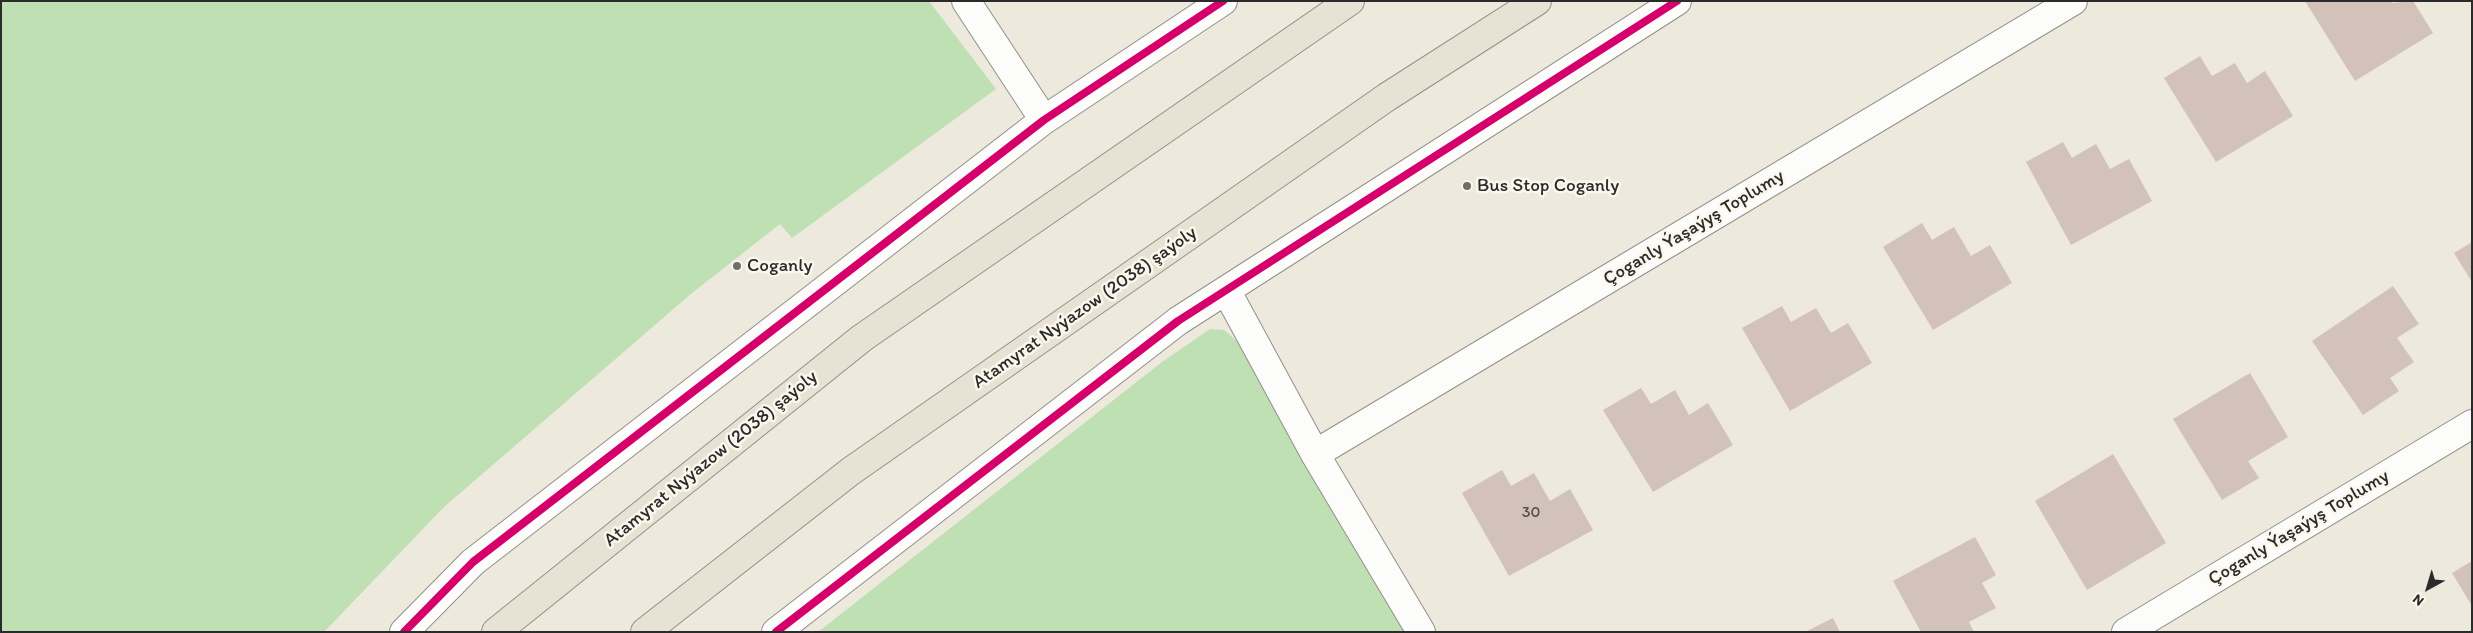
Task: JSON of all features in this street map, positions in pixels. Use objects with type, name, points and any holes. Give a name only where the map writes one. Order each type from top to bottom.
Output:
[{"type":"main road","name":"Atamyrat Nyýazow (2038) şaýoly","points":[[496,632],[862,338],[1350,1]]},
{"type":"main road","name":"Atamyrat Nyýazow (2038) şaýoly","points":[[644,632],[859,466],[1387,97],[1537,1]]},
{"type":"street","points":[[966,1],[1044,120]]},
{"type":"street","points":[[404,632],[474,562],[1044,120],[1223,1]]},
{"type":"street","points":[[776,632],[1178,321],[1678,1]]},
{"type":"street","name":"Çoganly Ýaşaýyş Toplumy","points":[[1316,454],[2074,1]]},
{"type":"street","points":[[1226,290],[1316,454],[1420,632]]},
{"type":"street","name":"Çoganly Ýaşaýyş Toplumy","points":[[2126,632],[2472,424]]},
{"type":"green space","points":[[1,1],[929,1],[996,89],[792,238],[780,224],[692,293],[444,507],[324,632],[1,632]]},
{"type":"green space","points":[[1210,329],[1224,330],[1245,348],[1411,632],[818,632],[1162,362]]},
{"type":"building","points":[[2305,1],[2391,1],[2392,3],[2413,1],[2433,33],[2355,81]]},
{"type":"building","points":[[2200,56],[2212,76],[2235,63],[2247,83],[2265,71],[2293,116],[2216,162],[2164,78]]},
{"type":"building","points":[[2063,142],[2072,158],[2096,144],[2110,169],[2129,159],[2152,201],[2071,245],[2026,162]]},
{"type":"building","points":[[1922,223],[1932,240],[1954,227],[1971,256],[1990,245],[2012,283],[1933,330],[1883,247]]},
{"type":"building","points":[[2472,242],[2472,282],[2454,253]]},
{"type":"building","points":[[2393,286],[2419,324],[2397,338],[2414,362],[2390,378],[2399,391],[2363,415],[2312,341]]},
{"type":"building","points":[[1782,306],[1791,322],[1816,308],[1831,333],[1848,323],[1872,363],[1790,411],[1742,328]]},
{"type":"building","points":[[2250,373],[2288,437],[2248,461],[2259,478],[2222,500],[2173,419]]},
{"type":"building","points":[[1641,388],[1651,404],[1675,390],[1689,415],[1708,403],[1733,445],[1653,492],[1603,410]]},
{"type":"building","points":[[2113,454],[2166,543],[2087,590],[2035,501]]},
{"type":"building","points":[[1502,470],[1511,486],[1534,473],[1550,501],[1570,489],[1593,530],[1509,576],[1462,493]]},
{"type":"building","points":[[1975,537],[1996,575],[1982,583],[1996,608],[1969,622],[1974,632],[1921,632],[1893,581]]},
{"type":"building","points":[[2472,561],[2472,606],[2452,573]]},
{"type":"building","points":[[1833,618],[1840,632],[1805,632]]},
{"type":"cycle path","points":[[404,632],[473,562],[1044,120],[1223,1]]},
{"type":"cycle path","points":[[776,632],[1178,321],[1677,1]]},
{"type":"place","name":"Bus Stop Coganly","points":[[1467,186]]},
{"type":"place","name":"Coganly","points":[[737,266]]}]
